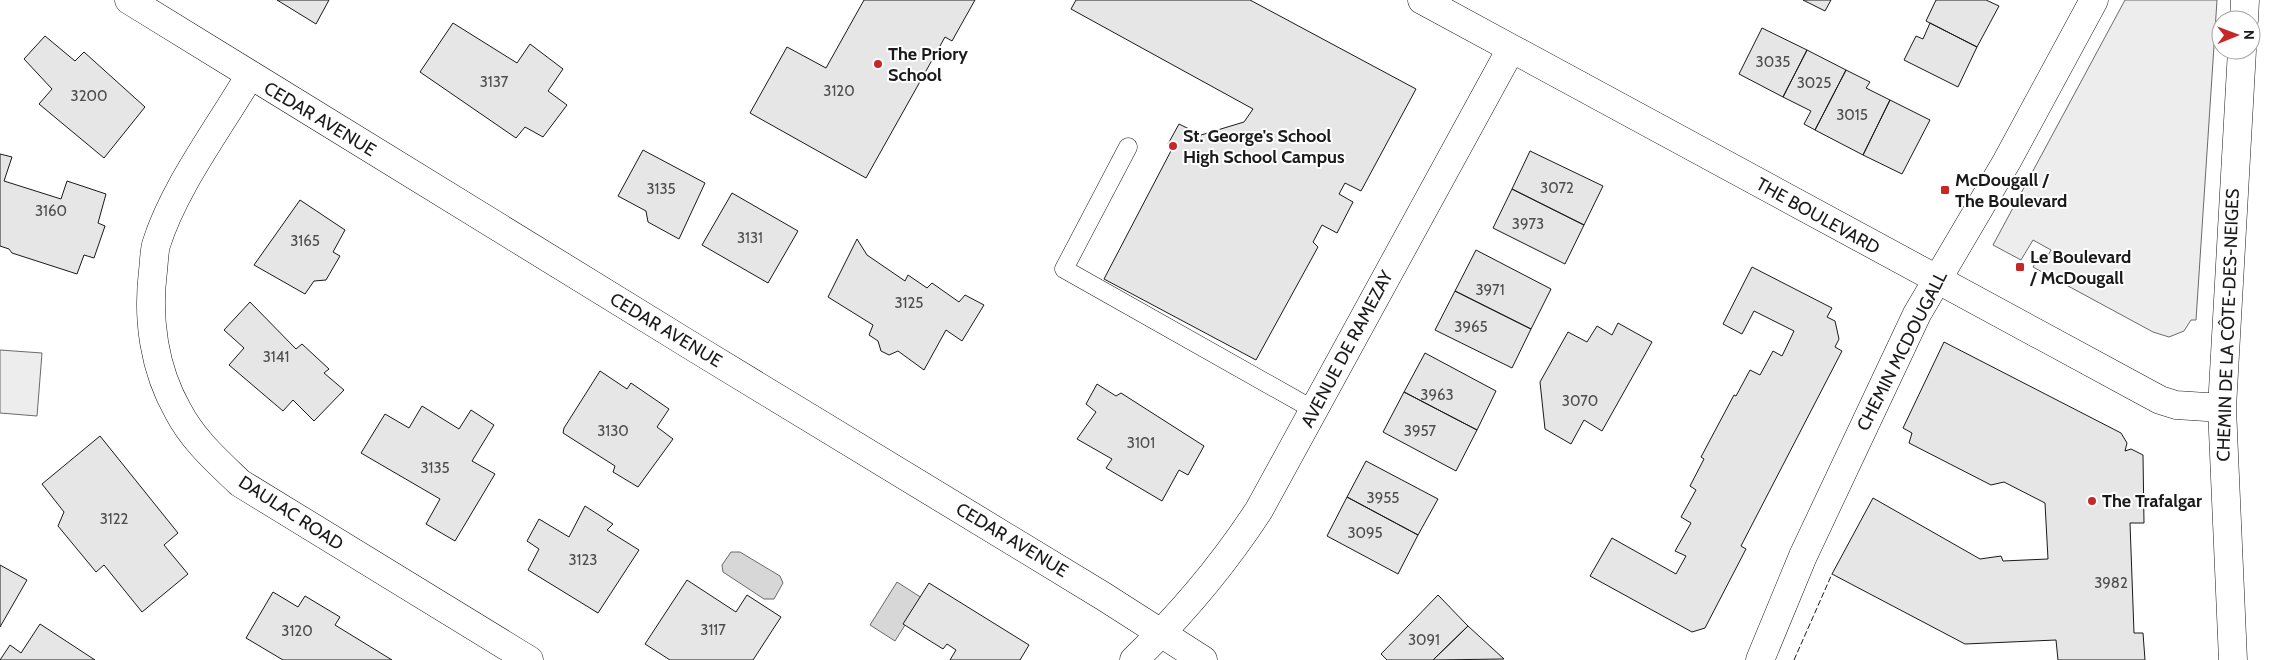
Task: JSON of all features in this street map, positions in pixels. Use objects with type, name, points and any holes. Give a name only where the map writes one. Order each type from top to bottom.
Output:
[{"type":"street","name":"CEDAR AVENUE","points":[[129,0],[694,348],[1103,596],[1203,660]]},
{"type":"street","name":"THE BOULEVARD","points":[[1422,0],[2160,400],[2176,405],[2222,408]]},
{"type":"street","name":"CHEMIN MCDOUGALL","points":[[1760,660],[1802,556],[1917,314],[2007,161],[2094,0]]},
{"type":"street","name":"AVENUE DE RAMEZAY","points":[[1134,660],[1161,634],[1202,589],[1239,539],[1270,490],[1511,49]]},
{"type":"street","name":"CHEMIN DE LA CÔTE-DES-NEIGES","points":[[2233,660],[2222,408],[2241,60]]},
{"type":"street","name":"DAULAC ROAD","points":[[250,75],[182,187],[156,246],[151,321],[159,367],[178,412],[201,445],[240,483],[529,660]]},
{"type":"lane","points":[[1128,147],[1064,269],[1314,410]]},
{"type":"shaded area","points":[[2125,0],[2217,0],[2216,10],[2211,10],[2211,60],[2213,60],[2196,320],[2191,320],[2184,331],[2169,337],[2153,332],[2033,267],[2038,258],[2045,261],[2051,250],[2033,240],[2021,260],[1993,245]]},
{"type":"shaded area","points":[[0,350],[42,353],[37,416],[0,413]]},
{"type":"shaded area","points":[[731,552],[740,552],[780,576],[783,583],[774,599],[764,599],[723,572],[722,565]]},
{"type":"shaded area","points":[[897,582],[922,598],[895,641],[870,625]]},
{"type":"building","points":[[277,0],[329,0],[316,24]]},
{"type":"building","points":[[864,0],[975,0],[952,41],[945,37],[866,178],[750,113],[787,47],[826,68]]},
{"type":"building","points":[[1076,0],[1250,0],[1416,89],[1361,191],[1345,183],[1339,194],[1353,202],[1337,233],[1322,225],[1313,242],[1318,247],[1256,360],[1104,279],[1173,147],[1168,144],[1179,124],[1201,135],[1244,122],[1253,109],[1071,9]]},
{"type":"building","points":[[1803,0],[1831,0],[1825,11]]},
{"type":"building","points":[[1936,0],[1986,0],[1999,6],[1977,47],[1926,21]]},
{"type":"building","points":[[453,23],[517,63],[530,44],[563,69],[548,91],[567,105],[543,137],[525,127],[516,138],[420,72]]},
{"type":"building","points":[[1930,23],[1977,47],[1958,87],[1904,60],[1916,36],[1923,39]]},
{"type":"building","points":[[1762,28],[1807,50],[1783,97],[1739,74]]},
{"type":"building","points":[[45,36],[75,61],[84,52],[145,107],[104,158],[39,104],[52,89],[24,59]]},
{"type":"building","points":[[1807,50],[1846,70],[1815,130],[1804,124],[1811,111],[1783,97]]},
{"type":"building","points":[[1846,70],[1870,82],[1866,88],[1890,100],[1863,155],[1815,130]]},
{"type":"building","points":[[1890,100],[1930,120],[1902,174],[1863,155]]},
{"type":"building","points":[[643,150],[705,183],[679,239],[648,222],[646,211],[618,196]]},
{"type":"building","points":[[1530,151],[1603,186],[1584,225],[1512,189]]},
{"type":"building","points":[[0,154],[12,157],[4,181],[61,199],[67,181],[106,194],[98,223],[105,226],[94,258],[84,255],[77,274],[12,253],[9,249],[0,246]]},
{"type":"building","points":[[1512,189],[1584,225],[1565,264],[1493,228]]},
{"type":"building","points":[[732,193],[798,231],[768,283],[702,245]]},
{"type":"building","points":[[300,200],[345,230],[333,252],[340,256],[326,280],[314,281],[305,294],[254,265]]},
{"type":"building","points":[[857,239],[867,255],[905,281],[908,275],[927,288],[932,283],[959,302],[965,295],[984,305],[962,341],[946,330],[924,370],[898,351],[889,355],[881,351],[878,341],[869,335],[873,325],[828,297]]},
{"type":"building","points":[[1476,250],[1551,289],[1531,329],[1455,291]]},
{"type":"building","points":[[1752,267],[1832,308],[1827,317],[1835,321],[1839,339],[1835,347],[1842,351],[1741,546],[1746,549],[1705,628],[1692,632],[1590,576],[1612,538],[1676,574],[1686,556],[1675,551],[1691,523],[1681,517],[1696,490],[1690,486],[1704,459],[1701,457],[1734,395],[1736,396],[1750,370],[1760,375],[1773,351],[1782,356],[1794,331],[1754,311],[1742,334],[1723,324]]},
{"type":"building","points":[[1455,291],[1531,329],[1512,368],[1435,330]]},
{"type":"building","points":[[250,302],[296,349],[302,344],[329,369],[324,373],[344,390],[314,421],[293,400],[283,411],[229,365],[244,348],[224,330]]},
{"type":"building","points":[[1618,323],[1652,342],[1602,431],[1584,420],[1571,444],[1545,429],[1540,382],[1568,332],[1587,342],[1597,326],[1612,335]]},
{"type":"building","name":"The Trafalgar","points":[[1944,342],[2121,433],[2127,443],[2125,451],[2131,449],[2143,455],[2144,523],[2130,523],[2134,633],[2143,633],[2145,660],[2058,660],[2056,640],[1965,644],[1832,574],[1873,498],[1980,559],[2001,556],[2003,561],[2048,559],[2045,503],[2004,482],[1991,485],[1909,443],[1912,433],[1903,428]]},
{"type":"building","points":[[1425,353],[1496,391],[1477,430],[1404,392]]},
{"type":"building","points":[[600,371],[627,389],[631,383],[669,409],[657,427],[673,439],[638,487],[613,472],[615,466],[563,433],[564,428]]},
{"type":"building","points":[[1097,384],[1116,396],[1121,393],[1204,446],[1188,475],[1179,470],[1162,501],[1106,468],[1112,459],[1077,439],[1096,412],[1086,404]]},
{"type":"building","points":[[1404,392],[1477,430],[1456,471],[1383,432]]},
{"type":"building","points":[[422,406],[459,429],[471,410],[494,425],[472,461],[495,474],[455,541],[426,524],[440,499],[361,453],[385,414],[409,428]]},
{"type":"building","points":[[100,436],[178,533],[164,545],[188,574],[142,612],[104,565],[96,572],[58,526],[64,512],[42,484]]},
{"type":"building","points":[[1366,461],[1438,499],[1418,535],[1347,497]]},
{"type":"building","points":[[1347,497],[1418,535],[1398,574],[1327,536]]},
{"type":"building","points":[[585,506],[613,524],[607,530],[639,550],[598,613],[528,570],[539,549],[527,541],[539,519],[569,537]]},
{"type":"building","points":[[0,565],[27,580],[0,627]]},
{"type":"building","points":[[687,580],[736,612],[747,595],[781,617],[753,660],[670,660],[645,644]]},
{"type":"building","points":[[929,583],[1029,645],[1020,660],[950,660],[956,650],[947,644],[943,649],[903,624]]},
{"type":"building","points":[[273,592],[298,607],[305,596],[340,617],[335,625],[392,660],[283,660],[246,638]]},
{"type":"building","points":[[1438,595],[1468,626],[1433,660],[1387,660],[1381,654]]},
{"type":"building","points":[[40,624],[95,660],[0,660],[10,645],[21,653]]},
{"type":"building","points":[[1468,626],[1504,659],[1433,660]]},
{"type":"fence","points":[[1794,660],[1832,574]]},
{"type":"place","name":"The Priory School","points":[[878,64]]},
{"type":"place","name":"St. George's School High School Campus","points":[[1173,146]]},
{"type":"place","name":"McDougall / The Boulevard","points":[[1945,190]]},
{"type":"place","name":"Le Boulevard / McDougall","points":[[2020,267]]},
{"type":"place","name":"The Trafalgar","points":[[2092,501]]}]
